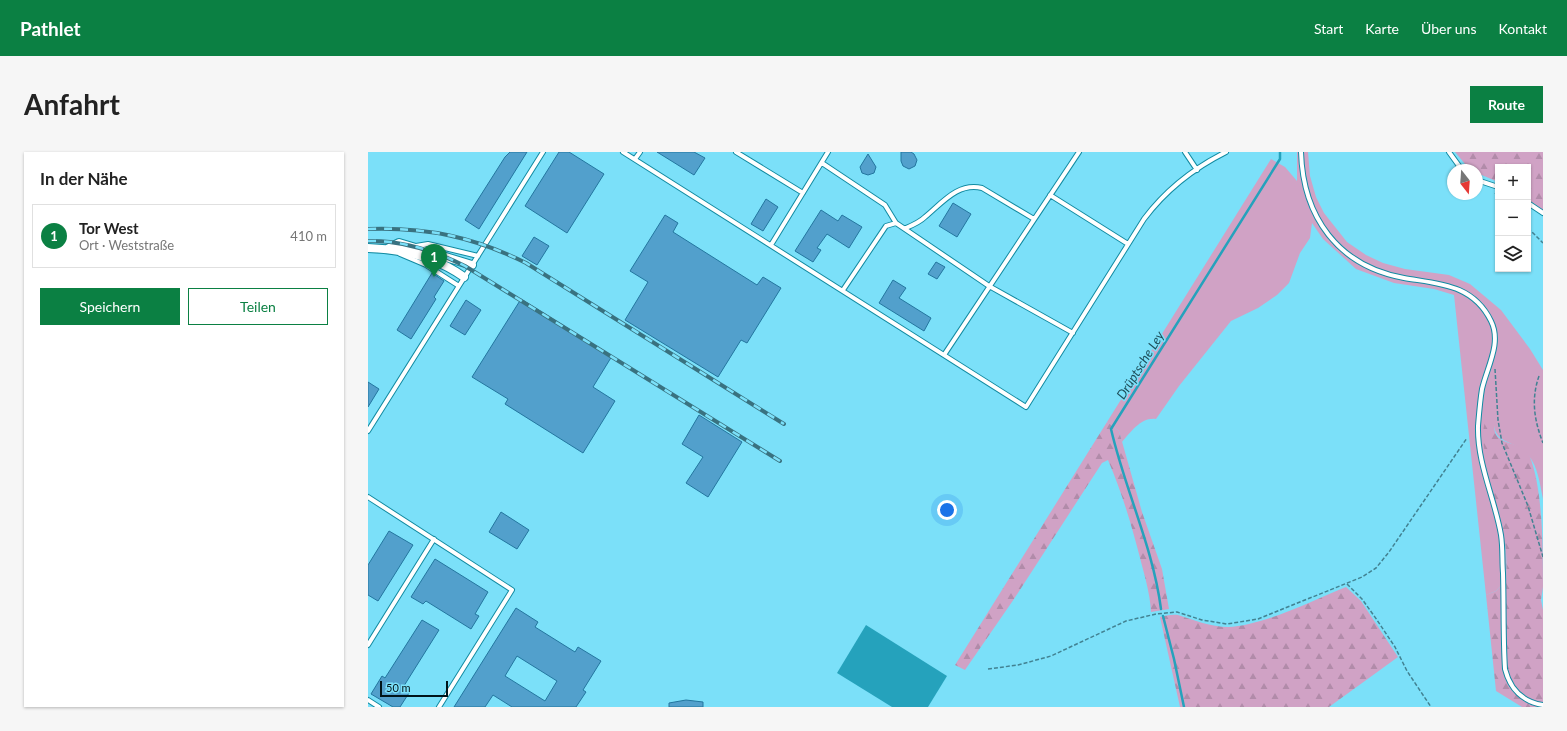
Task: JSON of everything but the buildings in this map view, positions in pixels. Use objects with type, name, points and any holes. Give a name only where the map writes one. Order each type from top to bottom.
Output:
[{"type":"street","points":[[387,249],[399,243],[472,265]]},
{"type":"street","points":[[368,248],[387,249],[423,256],[447,265],[464,277]]},
{"type":"lane","points":[[368,431],[543,152]]},
{"type":"lane","points":[[623,152],[1026,407],[1128,244],[1156,204],[1178,184],[1226,152]]},
{"type":"lane","points":[[635,160],[640,152]]},
{"type":"lane","points":[[736,152],[803,193]]},
{"type":"lane","points":[[771,245],[828,152]]},
{"type":"lane","points":[[944,355],[1079,152]]},
{"type":"lane","points":[[1185,152],[1197,170]]},
{"type":"lane","points":[[1301,152],[1307,195],[1322,227],[1338,247],[1360,262],[1374,269],[1404,278],[1454,287],[1478,303],[1492,323],[1495,334],[1494,350],[1482,389],[1478,434],[1482,464],[1501,535],[1505,669],[1510,682],[1519,695],[1530,702],[1543,706]]},
{"type":"lane","points":[[1449,152],[1458,164]]},
{"type":"lane","points":[[822,163],[885,205],[896,222],[990,286],[1073,333]]},
{"type":"lane","points":[[1483,182],[1495,186]]},
{"type":"lane","points":[[906,228],[924,218],[958,190],[965,187],[976,186],[982,188],[1034,219]]},
{"type":"lane","points":[[1050,195],[1128,244]]},
{"type":"lane","points":[[1531,205],[1543,213]]},
{"type":"lane","points":[[843,290],[886,226],[896,222]]},
{"type":"lane","points":[[414,247],[428,244],[478,256]]},
{"type":"lane","points":[[387,249],[426,265],[459,286]]},
{"type":"lane","points":[[368,497],[512,590],[439,707]]},
{"type":"lane","points":[[368,645],[434,539]]},
{"type":"lane","points":[[368,700],[380,707]]},
{"type":"path","points":[[1531,231],[1543,243]]},
{"type":"path","points":[[1495,368],[1498,420],[1502,443],[1528,506],[1543,557]]},
{"type":"path","points":[[1539,376],[1534,397],[1534,409],[1535,420],[1543,443]]},
{"type":"path","points":[[988,669],[1018,665],[1051,656],[1126,622],[1141,618],[1177,612],[1215,623],[1228,624],[1258,619],[1369,574],[1382,561],[1467,438]]},
{"type":"path","points":[[1347,584],[1362,599],[1377,620],[1395,647],[1407,671],[1431,707]]},
{"type":"green space","points":[[1297,152],[1308,152],[1310,176],[1316,197],[1324,213],[1347,242],[1366,255],[1383,263],[1405,269],[1449,275],[1470,284],[1501,310],[1530,349],[1543,370],[1543,499],[1538,476],[1531,459],[1523,450],[1503,440],[1496,432],[1494,426],[1499,509],[1505,537],[1507,579],[1496,591],[1486,595],[1454,295],[1434,289],[1394,283],[1356,269],[1323,239],[1312,223],[1310,238],[1300,253],[1289,283],[1277,295],[1258,308],[1231,321],[1179,386],[1156,419],[1146,420],[1141,423],[1122,442],[1119,431],[1107,422],[1271,159],[1285,167],[1297,181]]},
{"type":"green space","points":[[1455,152],[1543,152],[1543,210],[1531,202],[1531,164],[1495,164],[1495,181],[1483,176],[1483,164],[1465,164]]},
{"type":"green space","points":[[1488,419],[1492,421],[1495,432],[1499,438],[1523,449],[1530,457],[1538,486],[1543,555],[1543,587],[1541,600],[1543,610],[1543,707],[1522,707],[1496,691],[1486,595],[1496,591],[1507,579],[1505,541],[1485,456],[1483,439],[1484,426]]},
{"type":"green space","points":[[1107,422],[1119,431],[1142,512],[1162,569],[1169,609],[1151,612],[1146,583],[1133,530],[1108,460],[1102,463],[1014,599],[965,670],[955,665]]},
{"type":"green space","points":[[1346,587],[1361,601],[1398,657],[1329,707],[1180,707],[1160,617],[1178,615],[1215,626],[1242,626],[1288,612]]},
{"type":"water","points":[[866,625],[947,676],[928,707],[892,707],[837,673]]},
{"type":"waterway","name":"Drüptsche Ley","points":[[1161,609],[1152,563],[1111,429],[1280,159],[1280,152]]},
{"type":"waterway","name":"Drüptsche Ley","points":[[1163,616],[1184,707]]},
{"type":"railway","points":[[368,229],[430,232],[469,240],[507,254],[526,263],[784,424]]},
{"type":"railway","points":[[368,241],[393,242],[430,251],[465,266],[780,461]]},
{"type":"place","name":"Tor West","points":[[434,277]]}]
